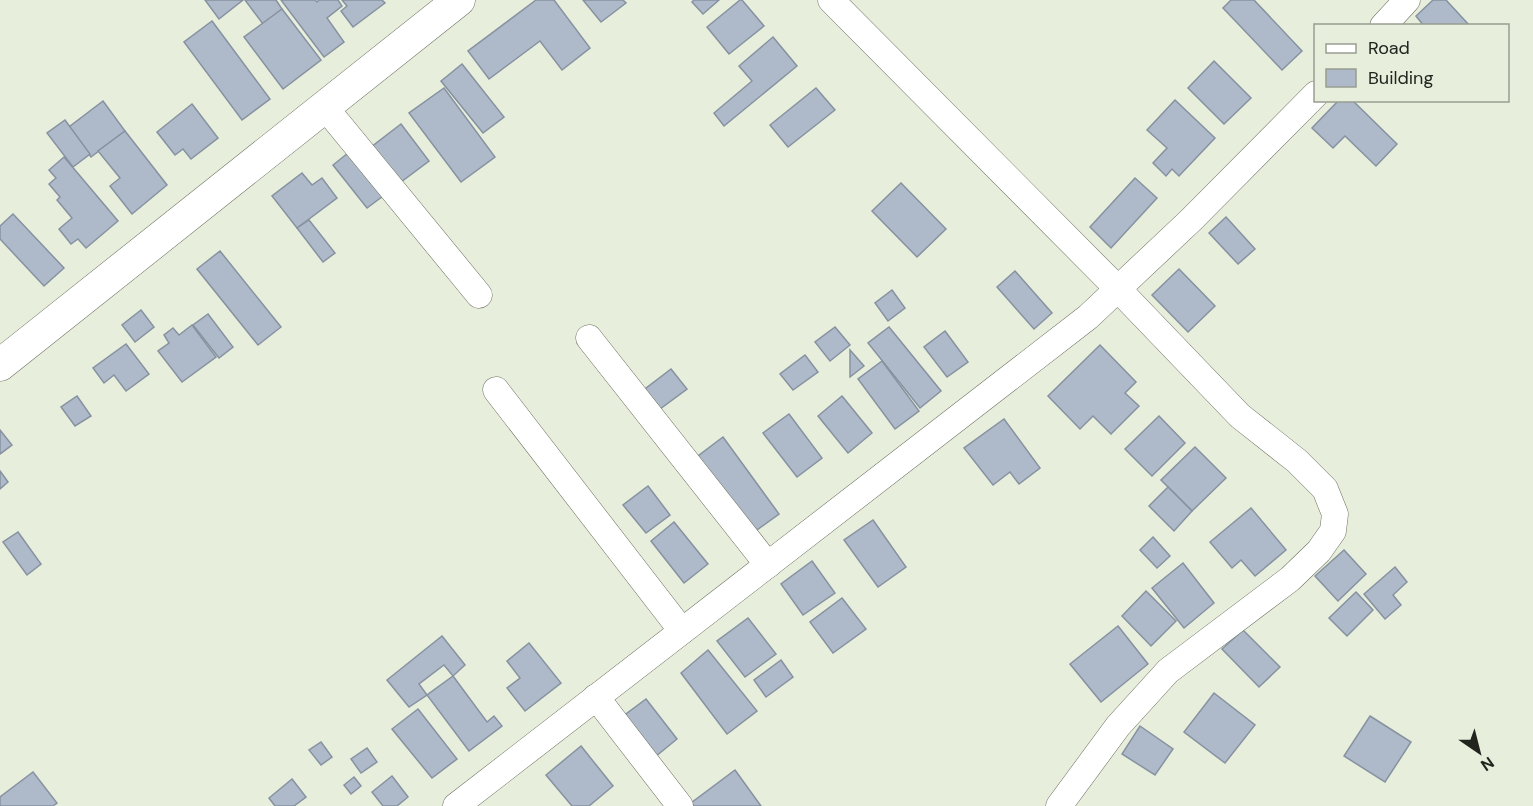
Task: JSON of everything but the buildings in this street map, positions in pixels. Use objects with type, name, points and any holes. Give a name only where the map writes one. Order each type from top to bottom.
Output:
[{"type":"main road","points":[[0,365],[457,1]]},
{"type":"street","points":[[831,0],[1118,289],[1240,416],[1297,461],[1325,489],[1335,514],[1333,531],[1319,551],[1290,579],[1168,671],[1118,726],[1059,806]]},
{"type":"street","points":[[1385,24],[1407,0]]},
{"type":"street","points":[[456,806],[1088,317],[1191,220],[1314,96]]},
{"type":"street","points":[[324,106],[479,296]]},
{"type":"street","points":[[589,338],[768,565]]},
{"type":"street","points":[[496,390],[682,631]]},
{"type":"street","points":[[596,697],[680,806]]}]
